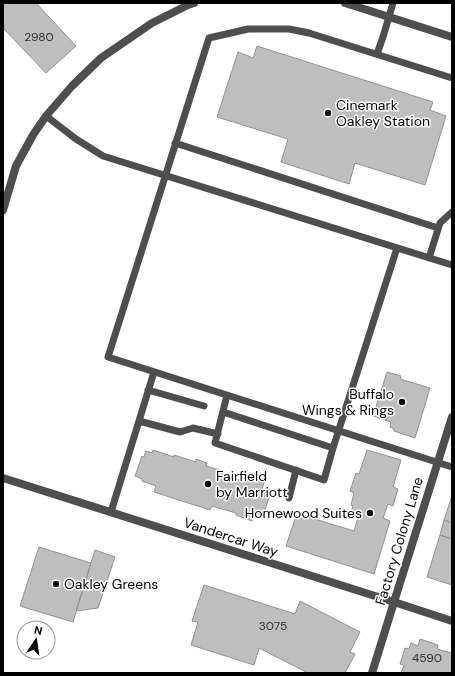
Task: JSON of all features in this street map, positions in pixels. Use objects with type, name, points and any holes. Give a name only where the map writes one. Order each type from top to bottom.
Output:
[{"type":"street","points":[[3,210],[16,166],[33,135],[46,116],[72,86],[101,58],[152,23],[194,3]]},
{"type":"street","points":[[344,3],[452,37]]},
{"type":"street","name":"Factory Colony Lane","points":[[372,673],[452,417]]},
{"type":"street","name":"Vandercar Way","points":[[3,478],[452,621]]},
{"type":"lane","points":[[377,54],[393,3]]},
{"type":"lane","points":[[452,78],[309,33],[289,29],[248,29],[209,38],[108,357],[452,467]]},
{"type":"lane","points":[[46,116],[76,139],[103,156],[452,265]]},
{"type":"lane","points":[[175,143],[438,228]]},
{"type":"lane","points":[[428,258],[440,223],[452,212]]},
{"type":"lane","points":[[228,396],[216,443],[324,480],[397,248]]},
{"type":"lane","points":[[111,512],[154,372]]},
{"type":"lane","points":[[148,390],[204,406]]},
{"type":"lane","points":[[223,412],[333,448]]},
{"type":"lane","points":[[139,421],[180,432],[193,428],[218,434]]},
{"type":"lane","points":[[289,498],[296,470]]},
{"type":"building","points":[[3,3],[36,3],[76,46],[46,73],[3,28]]},
{"type":"building","name":"Cinemark Oakley Station","points":[[257,46],[433,102],[430,110],[446,116],[425,185],[355,163],[349,184],[281,162],[288,139],[217,117],[238,52],[253,58]]},
{"type":"building","name":"Buffalo Wings & Rings","points":[[387,372],[401,376],[400,379],[430,388],[415,438],[394,431],[394,429],[390,427],[391,422],[373,416]]},
{"type":"building","name":"Fairfield by Marriott","points":[[153,450],[196,462],[196,459],[207,463],[206,466],[223,471],[222,474],[246,482],[247,478],[264,483],[262,489],[271,492],[263,516],[255,513],[252,521],[236,515],[236,513],[212,506],[210,510],[154,492],[156,486],[142,481],[142,479],[135,476],[142,456],[144,457],[146,451],[152,453]]},
{"type":"building","name":"Homewood Suites","points":[[367,450],[401,460],[393,487],[398,489],[393,506],[388,504],[383,518],[390,521],[374,574],[286,546],[296,516],[304,519],[305,516],[354,531],[359,514],[351,512],[354,493],[350,491],[356,473],[359,474]]},
{"type":"building","points":[[452,496],[452,523],[444,520]]},
{"type":"building","points":[[444,520],[452,523],[452,539],[440,535]]},
{"type":"building","points":[[440,535],[452,539],[452,585],[427,577]]},
{"type":"building","name":"Oakley Greens","points":[[39,547],[91,563],[73,622],[20,606]]},
{"type":"building","points":[[95,550],[115,557],[98,608],[76,611]]},
{"type":"building","points":[[204,585],[295,614],[300,601],[360,632],[350,652],[355,654],[345,673],[308,673],[259,648],[254,665],[191,645],[198,622],[192,621]]},
{"type":"building","points":[[420,639],[438,645],[437,649],[452,653],[452,673],[401,673],[404,665],[400,664],[405,648],[409,649],[411,643],[418,646]]},
{"type":"place","name":"Cinemark Oakley Station","points":[[328,113]]},
{"type":"place","name":"Buffalo Wings & Rings","points":[[402,402]]},
{"type":"place","name":"Fairfield by Marriott","points":[[208,484]]},
{"type":"place","name":"Homewood Suites","points":[[370,513]]},
{"type":"place","name":"Oakley Greens","points":[[56,584]]}]
